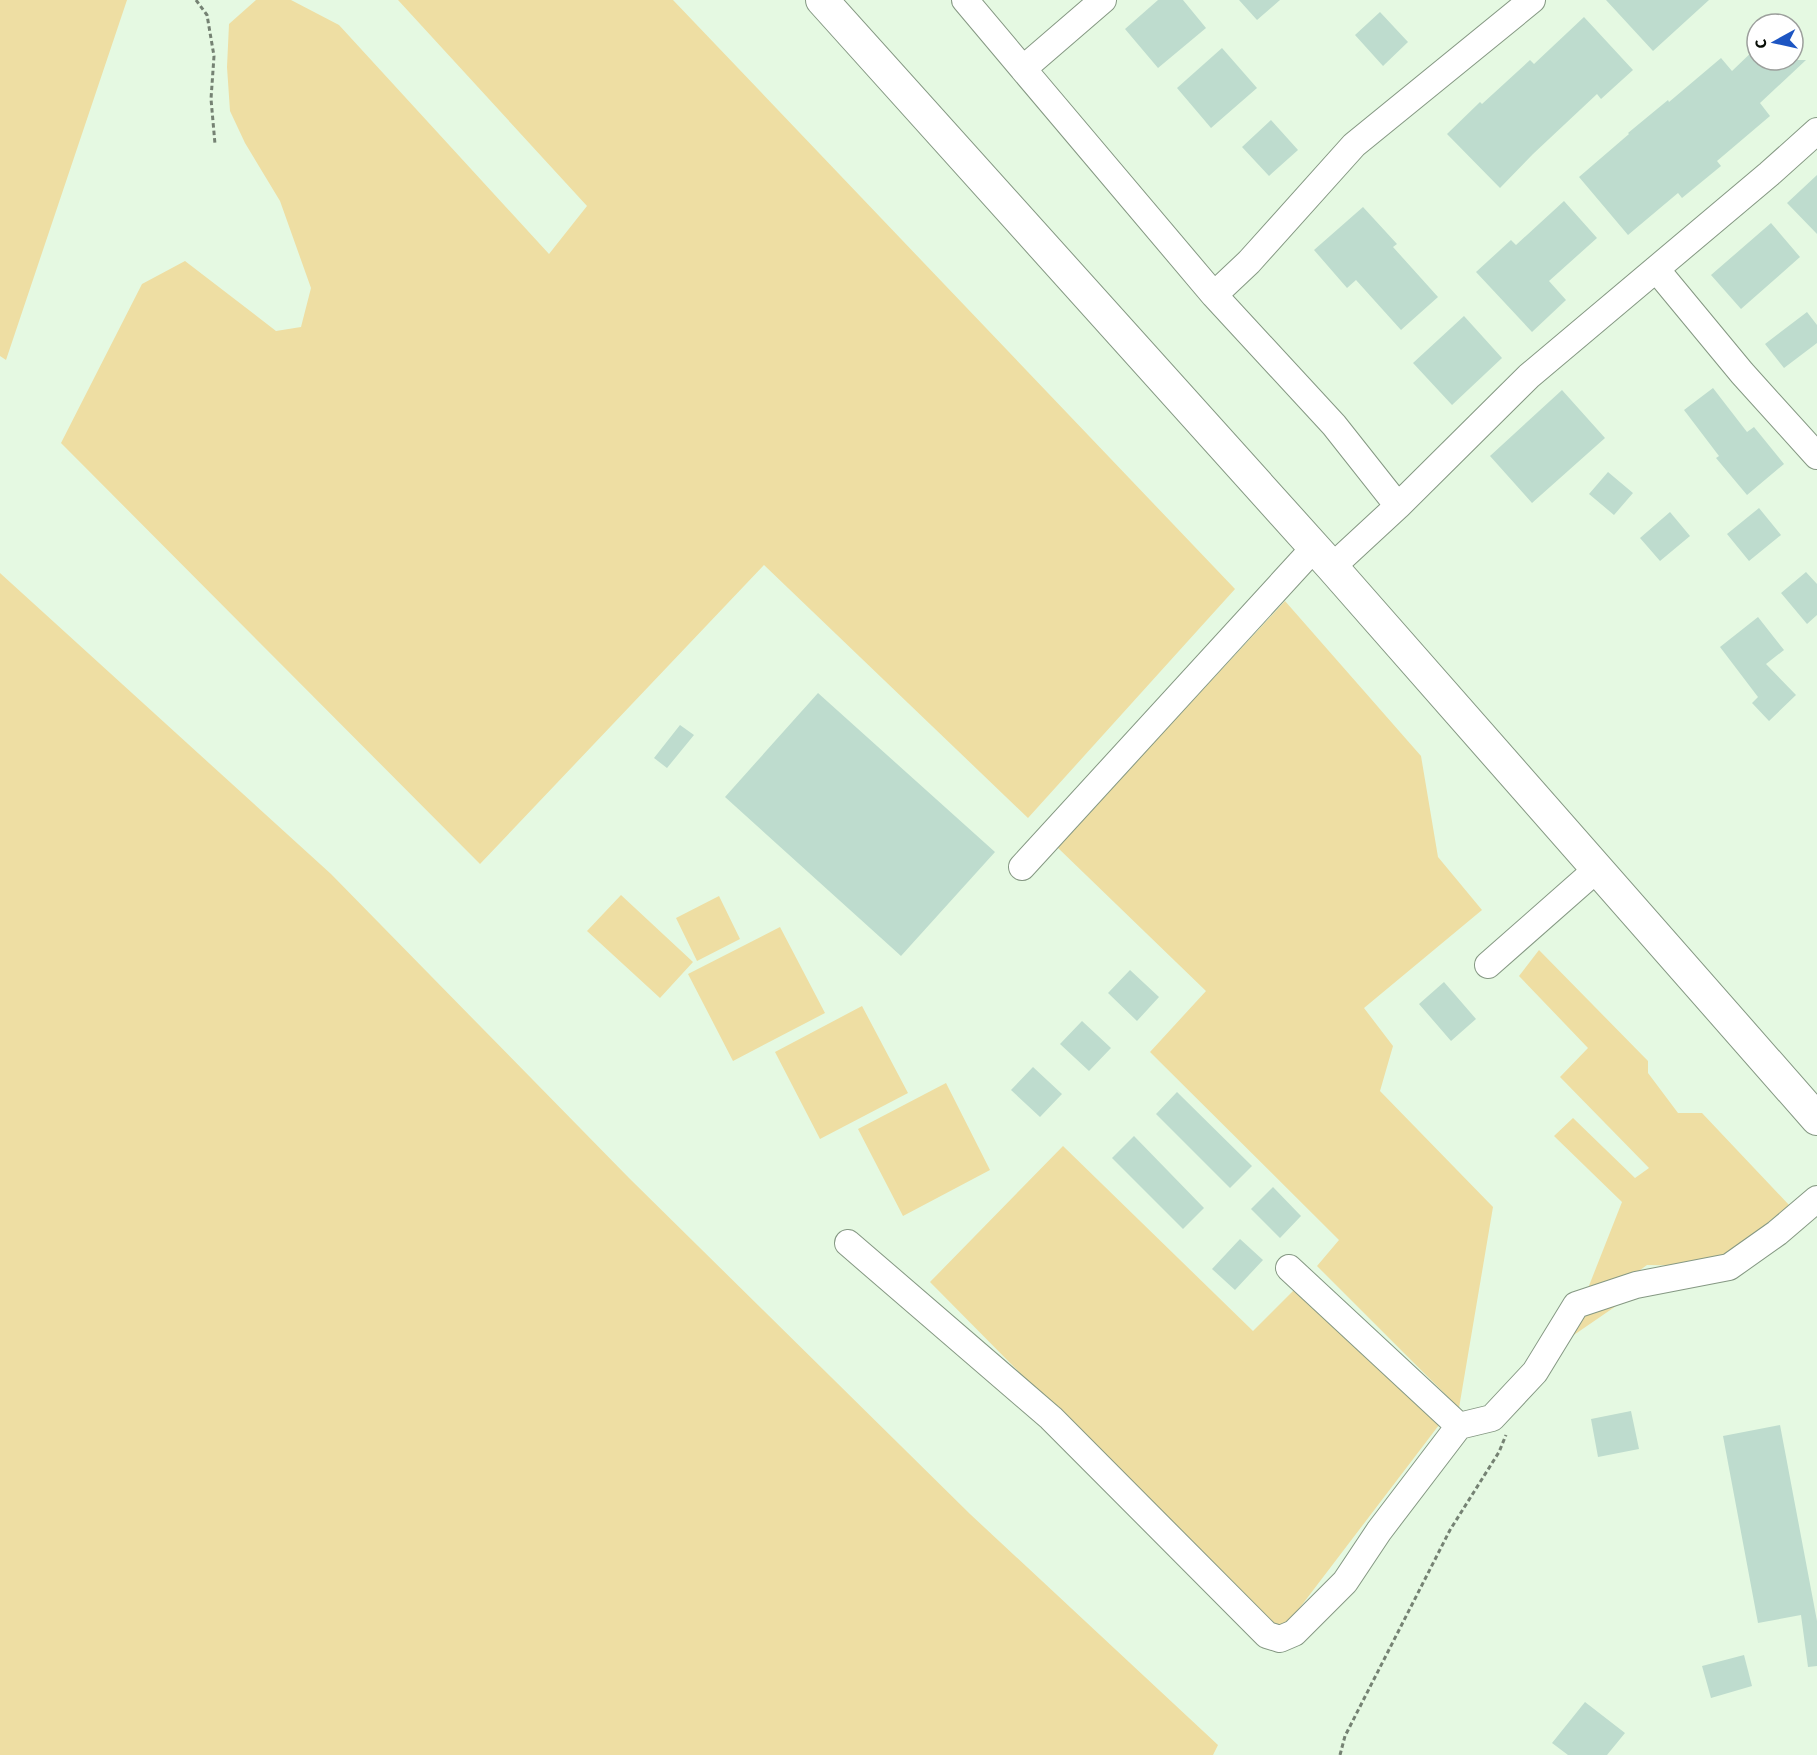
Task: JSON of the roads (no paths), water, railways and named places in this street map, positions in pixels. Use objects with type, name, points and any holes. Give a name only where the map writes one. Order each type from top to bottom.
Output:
[{"type":"main road","points":[[822,0],[1815,1111]]},
{"type":"lane","points":[[965,0],[1214,295],[1334,425],[1398,506]]},
{"type":"lane","points":[[1023,69],[1103,0]]},
{"type":"lane","points":[[1214,295],[1249,262],[1354,145],[1532,0]]},
{"type":"lane","points":[[1022,867],[1323,558],[1398,506],[1529,376],[1817,131]]},
{"type":"lane","points":[[1656,269],[1742,373],[1817,456]]},
{"type":"lane","points":[[1488,965],[1597,869]]},
{"type":"lane","points":[[848,1243],[1051,1418],[1267,1635],[1280,1639],[1294,1633],[1345,1582],[1379,1531],[1459,1426],[1492,1418],[1535,1372],[1576,1305],[1636,1285],[1729,1267],[1777,1233],[1817,1199]]},
{"type":"lane","points":[[1289,1268],[1459,1426]]}]
